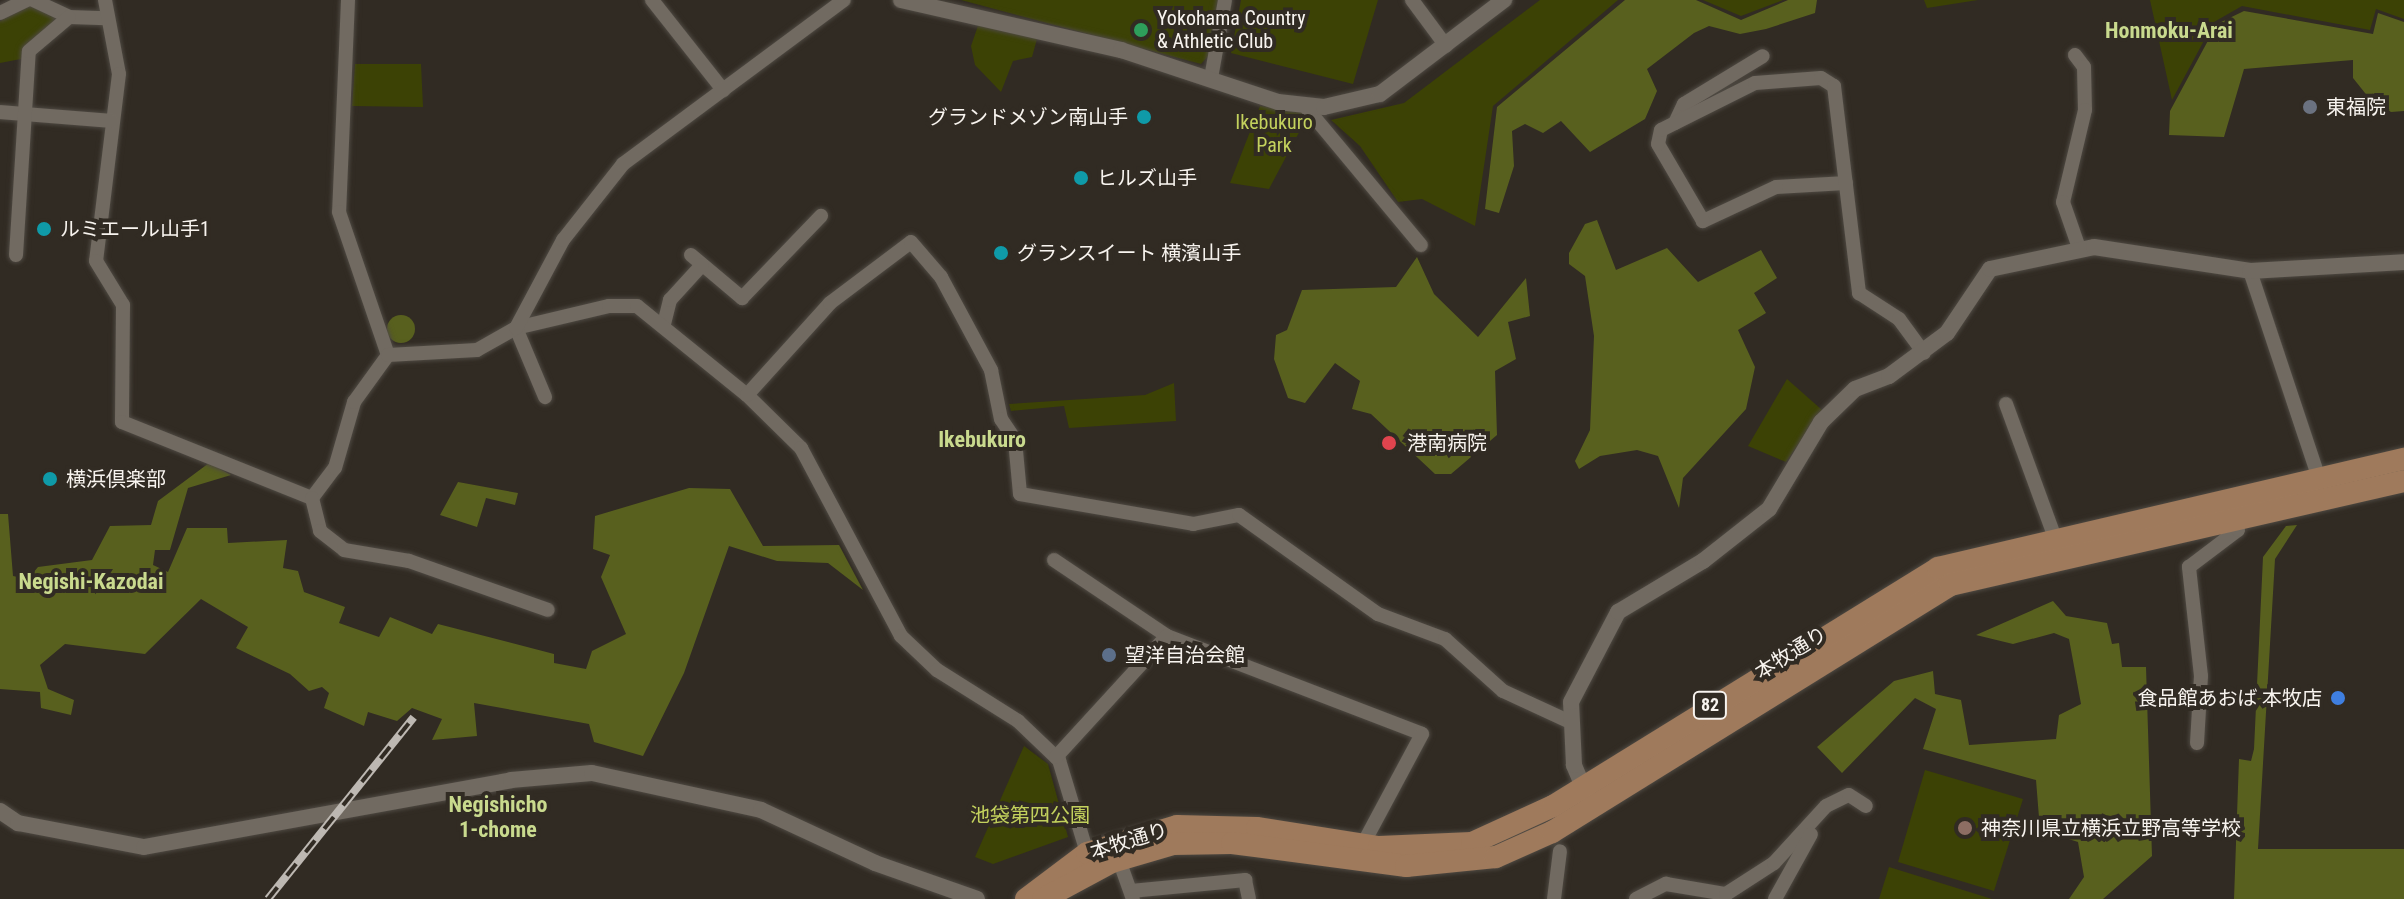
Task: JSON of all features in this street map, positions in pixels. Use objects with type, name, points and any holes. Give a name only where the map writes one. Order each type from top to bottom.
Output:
[{"type":"main road","name":"本牧通り","points":[[2320,496],[2404,459]]},
{"type":"main road","name":"本牧通り","points":[[1043,899],[1119,860],[1196,842],[1370,865],[1446,865],[1496,857],[1899,588],[1974,556],[2233,506],[2320,496],[2404,481]]},
{"type":"main road","name":"本牧通り","points":[[1026,899],[1087,853],[1153,830],[1202,825],[1363,844],[1472,843],[1588,797],[1950,585],[2233,506]]},
{"type":"street","points":[[0,13],[30,0],[69,17],[106,18]]},
{"type":"street","points":[[105,0],[119,74],[96,261],[123,305],[122,422],[312,498]]},
{"type":"street","points":[[348,0],[339,212],[388,355]]},
{"type":"street","points":[[652,0],[723,90]]},
{"type":"street","points":[[516,328],[592,198],[623,164],[844,0]]},
{"type":"street","points":[[901,0],[1121,50],[1305,106],[1380,94],[1504,0]]},
{"type":"street","points":[[1211,78],[1225,0]]},
{"type":"street","points":[[1412,0],[1446,46]]},
{"type":"street","points":[[16,255],[29,114],[29,51],[69,17]]},
{"type":"street","points":[[2075,55],[2084,67],[2085,110],[2063,202],[2079,248]]},
{"type":"street","points":[[1675,123],[1684,104],[1763,56]]},
{"type":"street","points":[[1846,183],[1776,187],[1703,221],[1658,144],[1661,130],[1755,83],[1821,78],[1834,86],[1846,183],[1859,293],[1899,319],[1924,353]]},
{"type":"street","points":[[1305,106],[1421,245]]},
{"type":"street","points":[[0,112],[112,121]]},
{"type":"street","points":[[664,324],[670,300],[697,260],[742,298],[821,216]]},
{"type":"street","points":[[747,395],[830,303],[911,242],[941,277],[991,370],[1001,419],[1015,440],[1020,494],[1193,524],[1239,515],[1378,614],[1445,639],[1503,691],[1568,721]]},
{"type":"street","points":[[1588,797],[1568,721],[1571,702],[1618,612],[1738,537],[1769,509],[1821,422],[1855,389],[1924,353],[1971,307],[1990,269],[2079,248],[2250,271],[2404,262]]},
{"type":"street","points":[[2250,271],[2320,496]]},
{"type":"street","points":[[388,355],[477,350],[516,328],[609,306],[637,306],[664,324],[747,395],[801,448],[901,636],[1056,757],[1070,782],[1087,853]]},
{"type":"street","points":[[516,328],[545,397]]},
{"type":"street","points":[[312,498],[335,468],[354,402],[388,355]]},
{"type":"street","points":[[2006,404],[2055,538]]},
{"type":"street","points":[[312,498],[320,531],[344,550],[409,561],[548,610]]},
{"type":"street","points":[[2197,743],[2201,676],[2189,567],[2238,530],[2233,506]]},
{"type":"street","points":[[1054,560],[1167,636],[1422,734],[1363,844]]},
{"type":"street","points":[[1056,757],[1167,636]]},
{"type":"street","points":[[0,811],[18,823],[148,847],[511,780],[592,773],[761,810],[875,863],[977,899]]},
{"type":"street","points":[[1636,899],[1666,884],[1727,896],[1762,873],[1826,806],[1849,795],[1866,806]]},
{"type":"street","points":[[1775,899],[1826,806]]},
{"type":"street","points":[[1554,899],[1560,851]]},
{"type":"street","points":[[1119,860],[1132,895],[1245,880],[1249,899]]},
{"type":"green space","name":"Yokohama Country & Athletic Club","points":[[961,0],[1220,0],[1210,54],[1201,64]]},
{"type":"green space","points":[[1241,0],[1378,0],[1353,84],[1231,53]]},
{"type":"green space","points":[[1540,0],[1618,0],[1493,106],[1475,226],[1422,199],[1398,202],[1360,146],[1331,120],[1404,103]]},
{"type":"green space","points":[[1625,0],[1696,0],[1741,20],[1788,0],[1817,0],[1815,13],[1766,29],[1740,34],[1709,26],[1694,33],[1647,69],[1657,91],[1645,119],[1590,152],[1561,121],[1543,133],[1525,124],[1512,131],[1514,166],[1499,213],[1485,209],[1497,107]]},
{"type":"green space","points":[[1703,0],[1783,0],[1741,16]]},
{"type":"green space","points":[[1924,0],[1978,0],[1927,8]]},
{"type":"green space","points":[[2150,0],[2404,0],[2404,19],[2376,9],[2370,30],[2242,6],[2214,22],[2172,100]]},
{"type":"green space","points":[[30,6],[57,18],[21,59],[0,63],[0,21]]},
{"type":"green space","points":[[2244,11],[2373,34],[2378,13],[2404,22],[2404,111],[2391,112],[2369,98],[2353,78],[2353,60],[2244,69],[2224,137],[2169,135],[2170,111],[2217,24]]},
{"type":"green space","points":[[980,20],[1037,39],[1032,57],[1013,61],[1001,92],[975,65],[971,46]]},
{"type":"green space","points":[[355,64],[421,64],[423,107],[352,106]]},
{"type":"green space","name":"Ikebukuro Park","points":[[1260,106],[1302,112],[1304,123],[1269,189],[1230,183]]},
{"type":"green space","points":[[1597,220],[1616,270],[1667,248],[1698,282],[1761,250],[1777,278],[1754,293],[1766,313],[1738,330],[1755,367],[1746,409],[1683,478],[1679,508],[1658,456],[1637,450],[1600,456],[1579,469],[1575,461],[1590,430],[1594,336],[1585,276],[1569,264],[1569,253],[1585,224]]},
{"type":"green space","points":[[1417,257],[1434,294],[1478,337],[1526,278],[1530,316],[1508,322],[1516,359],[1495,371],[1497,435],[1451,474],[1435,474],[1371,414],[1352,409],[1360,381],[1335,363],[1305,403],[1288,398],[1274,359],[1276,335],[1287,330],[1302,290],[1396,287]]},
{"type":"green space","points":[[401,315],[411,319],[415,329],[411,339],[401,343],[391,339],[387,329],[391,319]]},
{"type":"green space","points":[[1787,379],[1822,410],[1786,462],[1748,446]]},
{"type":"green space","points":[[1174,383],[1176,421],[1069,428],[1064,406],[1011,411],[1009,404],[1145,395]]},
{"type":"green space","points":[[209,463],[231,475],[188,488],[170,550],[155,550],[153,565],[168,572],[187,528],[227,528],[228,543],[287,540],[283,568],[298,571],[304,592],[345,607],[339,623],[379,637],[390,617],[432,634],[438,624],[554,654],[554,663],[586,669],[592,651],[626,634],[601,577],[610,555],[593,549],[595,516],[689,488],[730,489],[763,546],[839,545],[863,590],[828,563],[777,561],[729,546],[684,673],[643,756],[594,742],[589,724],[474,703],[477,736],[432,740],[442,719],[412,708],[397,721],[368,712],[364,726],[324,708],[329,693],[322,687],[309,691],[290,674],[236,648],[248,627],[201,599],[145,654],[65,644],[40,665],[48,689],[74,700],[71,715],[41,708],[40,692],[0,689],[0,514],[8,514],[13,576],[28,579],[38,567],[92,560],[110,526],[151,525],[158,501]]},
{"type":"green space","points":[[458,482],[518,493],[515,505],[486,498],[477,527],[440,515]]},
{"type":"green space","points":[[2297,525],[2275,559],[2258,849],[2404,849],[2404,899],[2234,899],[2239,759],[2251,761],[2254,749],[2263,557],[2286,526]]},
{"type":"green space","points":[[2053,601],[2066,616],[2107,623],[2112,644],[2119,643],[2122,667],[2146,667],[2152,856],[2103,899],[2069,899],[2084,877],[2078,842],[2040,830],[2036,780],[1923,749],[1936,709],[1915,698],[1842,773],[1817,747],[1894,681],[1933,671],[1935,694],[1961,700],[1969,745],[2056,739],[2059,715],[2081,704],[2069,639],[2054,633],[2013,644],[1976,635]]},
{"type":"green space","name":"池袋第四公園","points":[[1024,746],[1048,764],[1068,837],[993,864],[975,857]]},
{"type":"green space","points":[[1925,770],[2023,799],[1994,891],[1898,862]]},
{"type":"green space","points":[[1889,867],[1992,899],[1879,899]]},
{"type":"railway","points":[[268,899],[414,717]]},
{"type":"place","name":"Yokohama Country & Athletic Club","points":[[1141,30]]},
{"type":"place","name":"東福院","points":[[2310,107]]},
{"type":"place","name":"グランドメゾン南山手","points":[[1144,117]]},
{"type":"place","name":"ヒルズ山手","points":[[1081,178]]},
{"type":"place","name":"ルミエール山手1","points":[[44,229]]},
{"type":"place","name":"グランスイート 横濱山手","points":[[1001,253]]},
{"type":"place","name":"港南病院","points":[[1389,443]]},
{"type":"place","name":"横浜倶楽部","points":[[50,479]]},
{"type":"place","name":"望洋自治会館","points":[[1109,655]]},
{"type":"place","name":"食品館あおば 本牧店","points":[[2338,698]]},
{"type":"place","name":"神奈川県立横浜立野高等学校","points":[[1965,828]]},
{"type":"district","name":"Honmoku-Arai","points":[[2169,31]]},
{"type":"district","name":"Ikebukuro","points":[[982,440]]},
{"type":"district","name":"Negishi-Kazodai","points":[[91,582]]},
{"type":"district","name":"Negishicho 1-chome","points":[[498,816]]}]
